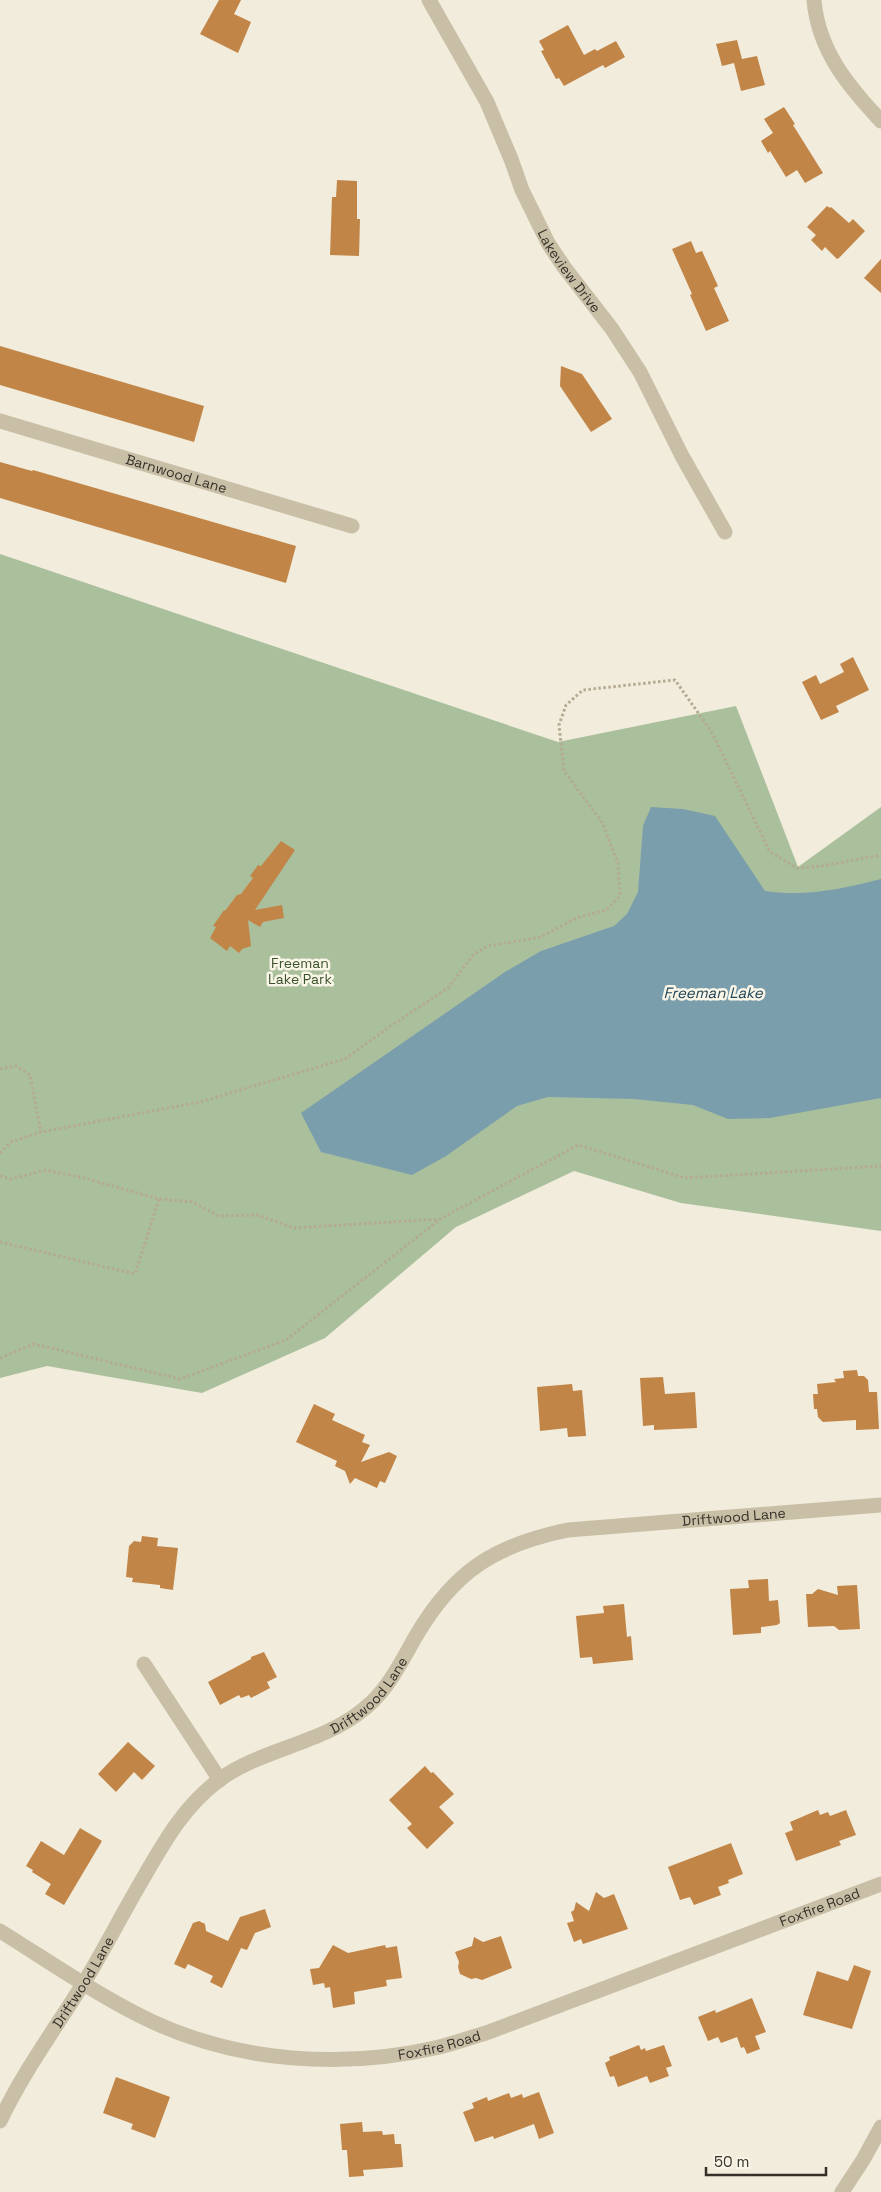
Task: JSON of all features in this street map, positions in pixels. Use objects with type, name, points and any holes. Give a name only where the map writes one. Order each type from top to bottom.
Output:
[{"type":"street","name":"Lakeview Drive","points":[[429,0],[487,102],[522,190],[548,243],[612,329],[640,372],[682,456],[725,532]]},
{"type":"street","points":[[814,0],[819,31],[827,51],[850,86],[881,121]]},
{"type":"street","name":"Barnwood Lane","points":[[0,421],[352,526]]},
{"type":"street","name":"Driftwood Lane","points":[[0,2121],[34,2059],[83,1983],[174,1827],[198,1798],[220,1780],[250,1763],[340,1726],[365,1708],[389,1682],[422,1626],[450,1590],[478,1563],[513,1544],[552,1534],[604,1526],[881,1505]]},
{"type":"street","points":[[144,1664],[220,1780]]},
{"type":"street","name":"Foxfire Road","points":[[0,1931],[83,1983],[155,2022],[200,2039],[245,2051],[317,2060],[386,2057],[436,2048],[486,2033],[881,1884]]},
{"type":"street","points":[[842,2192],[863,2160],[881,2127]]},
{"type":"path","points":[[0,1153],[11,1142],[41,1132],[70,1125],[200,1102],[346,1059],[392,1024],[448,988],[474,954],[488,946],[541,937],[576,918],[606,910],[620,896],[618,863],[602,822],[564,771],[560,749],[559,725],[566,705],[583,690],[675,680],[711,730],[770,852],[791,865],[811,868],[881,855]]},
{"type":"path","points":[[0,1069],[16,1066],[30,1075],[41,1132]]},
{"type":"path","points":[[0,1358],[34,1344],[180,1379],[286,1340],[440,1219],[578,1145],[685,1178],[881,1166]]},
{"type":"path","points":[[0,1176],[12,1179],[46,1170],[84,1178],[159,1199],[192,1202],[219,1216],[256,1216],[294,1228],[440,1219]]},
{"type":"path","points":[[0,1242],[135,1274],[159,1199]]},
{"type":"green space","name":"Freeman Lake Park","points":[[0,554],[558,742],[736,706],[798,867],[881,807],[881,1231],[681,1203],[574,1171],[456,1227],[325,1338],[202,1393],[47,1366],[0,1378]]},
{"type":"water","name":"Freeman Lake","points":[[651,807],[683,809],[715,816],[765,891],[795,893],[823,891],[881,879],[881,1098],[770,1118],[728,1119],[693,1105],[634,1099],[548,1097],[517,1106],[446,1156],[412,1175],[321,1152],[301,1113],[505,972],[541,951],[614,926],[627,914],[638,892],[643,826]]},
{"type":"building","points":[[219,0],[241,0],[234,14],[251,22],[238,53],[200,34]]},
{"type":"building","points":[[568,25],[584,55],[595,49],[597,51],[616,41],[625,57],[605,68],[603,65],[564,86],[559,78],[556,79],[541,51],[544,50],[539,41]]},
{"type":"building","points":[[737,40],[742,59],[757,56],[765,85],[741,91],[734,63],[722,66],[716,44]]},
{"type":"building","points":[[784,107],[823,173],[805,183],[797,170],[786,177],[770,151],[768,153],[761,141],[773,133],[764,119]]},
{"type":"building","points":[[337,180],[357,181],[357,219],[360,219],[359,256],[330,255],[332,197],[336,197]]},
{"type":"building","points":[[827,206],[831,207],[849,223],[853,219],[865,231],[837,259],[825,247],[822,251],[811,240],[816,235],[807,227]]},
{"type":"building","points":[[691,241],[696,253],[702,251],[718,286],[714,288],[729,321],[706,331],[672,249]]},
{"type":"building","points":[[881,259],[881,293],[864,278]]},
{"type":"building","points":[[0,346],[204,406],[194,442],[0,385]]},
{"type":"building","points":[[561,366],[582,374],[612,419],[591,432],[560,386]]},
{"type":"building","points":[[0,462],[296,546],[286,583],[0,498]]},
{"type":"building","points":[[853,657],[869,690],[836,706],[839,712],[821,720],[802,682],[816,675],[820,684],[844,672],[840,664]]},
{"type":"building","points":[[281,841],[295,850],[255,910],[282,905],[284,918],[263,922],[260,927],[248,920],[251,946],[242,949],[239,953],[230,946],[227,951],[210,938],[216,927],[213,926],[224,910],[237,895],[241,894],[253,878],[250,876],[258,865],[261,866]]},
{"type":"building","points":[[857,1370],[858,1376],[864,1376],[868,1380],[869,1392],[877,1392],[879,1429],[856,1430],[856,1420],[823,1422],[818,1417],[817,1409],[814,1409],[813,1394],[818,1394],[817,1384],[836,1382],[834,1379],[844,1378],[843,1371]]},
{"type":"building","points":[[663,1377],[665,1394],[695,1392],[697,1428],[654,1430],[654,1425],[643,1426],[640,1378]]},
{"type":"building","points":[[572,1384],[573,1391],[582,1390],[586,1436],[568,1437],[567,1428],[540,1431],[537,1387]]},
{"type":"building","points":[[314,1404],[335,1414],[332,1420],[365,1435],[362,1442],[370,1445],[361,1462],[389,1452],[397,1456],[385,1483],[380,1481],[377,1488],[355,1478],[350,1484],[345,1471],[335,1466],[337,1461],[296,1442]]},
{"type":"building","points":[[142,1536],[158,1538],[157,1546],[178,1548],[173,1590],[160,1588],[160,1585],[132,1582],[133,1578],[126,1577],[129,1546],[134,1541],[141,1542]]},
{"type":"building","points":[[768,1579],[769,1601],[778,1600],[780,1623],[761,1627],[761,1633],[733,1635],[730,1589],[749,1588],[748,1580]]},
{"type":"building","points":[[857,1585],[860,1629],[839,1630],[834,1626],[808,1627],[806,1594],[812,1594],[818,1589],[838,1595],[837,1586]]},
{"type":"building","points":[[624,1604],[627,1637],[631,1636],[633,1660],[593,1664],[592,1657],[580,1658],[576,1616],[604,1613],[603,1606]]},
{"type":"building","points":[[264,1652],[277,1677],[267,1682],[270,1688],[251,1698],[249,1695],[241,1698],[239,1695],[220,1705],[208,1682],[251,1659],[251,1657]]},
{"type":"building","points":[[128,1742],[155,1766],[142,1780],[134,1772],[116,1792],[98,1774]]},
{"type":"building","points":[[425,1766],[454,1794],[439,1807],[454,1823],[427,1849],[407,1828],[412,1824],[389,1800]]},
{"type":"building","points":[[818,1810],[820,1815],[828,1812],[830,1816],[846,1810],[856,1835],[839,1841],[841,1845],[796,1861],[785,1833],[793,1830],[790,1822]]},
{"type":"building","points":[[80,1828],[102,1841],[64,1905],[45,1894],[51,1884],[26,1866],[41,1841],[64,1855]]},
{"type":"building","points":[[731,1843],[743,1874],[728,1880],[729,1883],[718,1887],[721,1895],[694,1905],[690,1897],[680,1900],[668,1867]]},
{"type":"building","points":[[596,1892],[604,1898],[614,1894],[628,1929],[583,1944],[581,1939],[574,1942],[567,1923],[574,1921],[571,1912],[574,1910],[576,1902],[589,1911]]},
{"type":"building","points":[[265,1909],[271,1927],[255,1933],[247,1950],[241,1948],[222,1988],[210,1982],[213,1976],[188,1964],[185,1969],[174,1964],[193,1923],[199,1921],[205,1924],[206,1931],[228,1941],[240,1917]]},
{"type":"building","points":[[501,1936],[512,1968],[482,1980],[471,1979],[460,1974],[459,1962],[455,1952],[472,1946],[474,1937],[483,1942]]},
{"type":"building","points":[[333,1945],[348,1953],[385,1945],[386,1948],[397,1946],[402,1978],[386,1980],[387,1986],[354,1992],[355,2004],[333,2008],[330,1987],[325,1988],[324,1983],[313,1985],[310,1969],[319,1968]]},
{"type":"building","points":[[854,1965],[871,1971],[852,2029],[803,2015],[817,1971],[848,1981]]},
{"type":"building","points":[[752,1998],[766,2032],[755,2036],[760,2049],[747,2054],[744,2047],[741,2048],[737,2037],[721,2043],[718,2037],[708,2041],[698,2017],[715,2010],[716,2013]]},
{"type":"building","points":[[639,2045],[641,2050],[645,2048],[646,2051],[664,2045],[672,2066],[666,2068],[669,2076],[650,2083],[647,2076],[618,2087],[614,2076],[610,2077],[605,2063],[610,2060],[609,2057]]},
{"type":"building","points":[[116,2077],[170,2097],[155,2138],[131,2129],[133,2124],[103,2113]]},
{"type":"building","points":[[539,2092],[554,2133],[539,2139],[534,2124],[494,2139],[493,2136],[475,2142],[463,2112],[474,2108],[472,2103],[487,2097],[488,2101],[509,2093],[511,2098],[522,2094],[523,2098]]},
{"type":"building","points":[[362,2122],[363,2132],[382,2131],[383,2135],[394,2134],[395,2144],[401,2144],[403,2167],[363,2170],[364,2176],[349,2177],[347,2150],[342,2150],[340,2124]]}]
